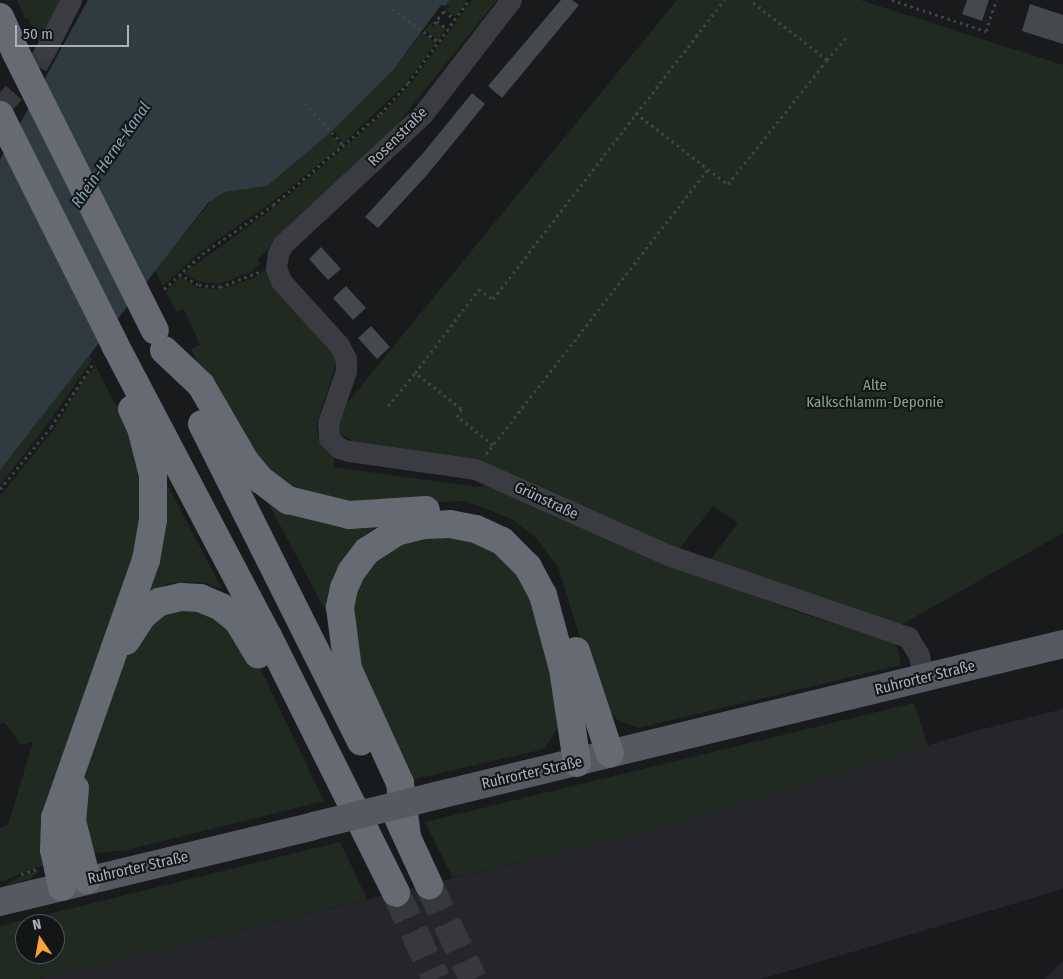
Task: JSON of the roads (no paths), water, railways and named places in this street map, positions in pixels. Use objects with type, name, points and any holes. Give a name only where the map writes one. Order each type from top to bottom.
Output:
[{"type":"highway","points":[[0,17],[407,836],[429,885]]},
{"type":"highway","points":[[0,115],[115,345],[324,748],[396,893]]},
{"type":"highway","points":[[160,340],[201,384],[244,461],[261,480],[288,500],[349,515],[464,509],[497,520],[521,534],[551,573],[610,754]]},
{"type":"highway","points":[[74,884],[54,850],[54,818],[146,560],[153,520],[153,474],[141,428],[125,395],[115,345]]},
{"type":"highway","points":[[407,836],[400,784],[348,670],[340,607],[344,588],[351,572],[367,551],[396,532],[425,525],[450,524],[476,529],[502,542],[528,568],[543,596],[563,669],[577,763]]},
{"type":"highway","points":[[74,884],[72,821],[77,780],[128,637],[142,615],[158,602],[181,597],[200,598],[221,607],[238,621],[293,721],[324,748]]},
{"type":"main road","name":"Ruhrorter Straße","points":[[0,902],[1063,644]]},
{"type":"street","points":[[45,51],[71,0]]},
{"type":"street","name":"Rosenstraße","points":[[276,264],[283,244],[422,115],[511,0]]},
{"type":"street","name":"Grünstraße","points":[[276,264],[281,281],[344,355],[346,371],[327,429],[331,442],[349,451],[475,469],[668,555],[908,636],[919,655],[924,678]]},
{"type":"water","name":"Rhein-Herne-Kanal","points":[[88,0],[450,0],[445,6],[441,5],[394,69],[330,133],[267,186],[225,192],[208,203],[0,470],[0,160]]},
{"type":"tunnel","points":[[0,108],[37,66],[45,51]]},
{"type":"tunnel","points":[[429,885],[473,979]]},
{"type":"tunnel","points":[[396,893],[436,979]]},
{"type":"park label","name":"Alte Kalkschlamm-Deponie","points":[[875,394]]}]
